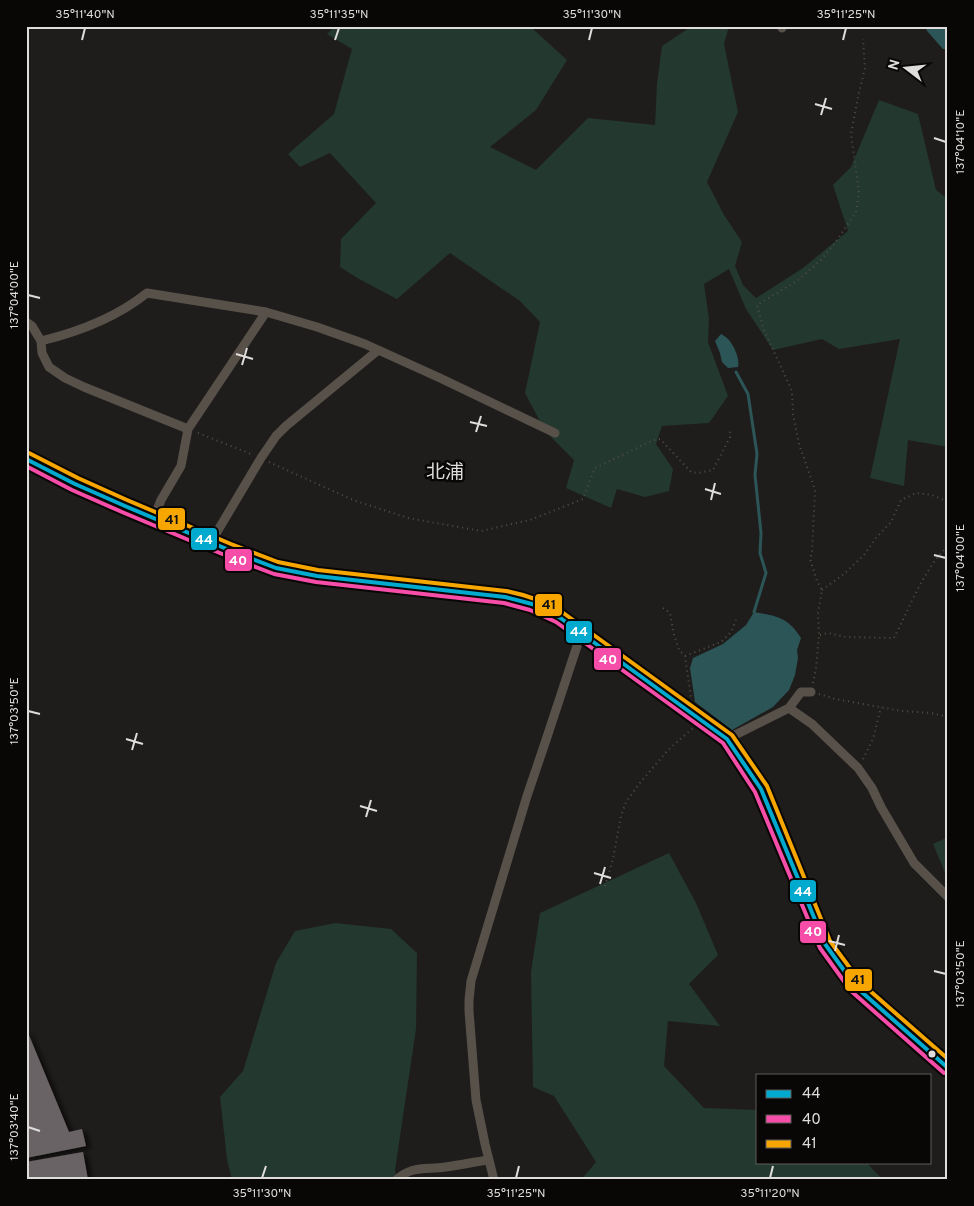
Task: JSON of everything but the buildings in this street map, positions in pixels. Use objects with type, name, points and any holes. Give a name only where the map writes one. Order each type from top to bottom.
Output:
[{"type":"main road","points":[[26,459],[75,484],[229,550],[276,568],[318,576],[485,594],[525,601],[546,609],[727,739],[761,789],[825,944],[856,987],[948,1068]]},
{"type":"street","points":[[41,341],[61,337],[104,319],[147,293],[266,312],[365,344],[556,433]]},
{"type":"street","points":[[154,518],[181,466],[188,429],[266,312]]},
{"type":"street","points":[[26,322],[32,326],[41,341],[42,353],[49,366],[65,378],[188,429]]},
{"type":"street","points":[[210,542],[276,436],[377,351]]},
{"type":"street","points":[[494,1180],[476,1100],[469,1012],[471,981],[521,814],[581,634]]},
{"type":"street","points":[[727,739],[789,708],[801,692],[811,692]]},
{"type":"street","points":[[789,708],[812,724],[858,768],[872,788],[914,863],[948,897]]},
{"type":"street","points":[[396,1180],[406,1172],[418,1168],[444,1167],[489,1160]]},
{"type":"path","points":[[863,39],[865,68],[851,134],[859,192],[856,212],[820,261],[798,281],[757,305],[764,330],[792,391],[793,414],[799,444],[815,490],[810,559],[822,590],[818,613],[819,635],[816,668],[811,692],[835,699],[948,717]]},
{"type":"path","points":[[188,429],[261,458],[354,500],[408,518],[481,531],[530,520],[583,499],[595,468],[654,440],[660,439],[691,472],[698,473],[713,470],[730,437],[730,428]]},
{"type":"path","points":[[822,590],[844,574],[864,555],[891,522],[901,500],[916,493],[932,495],[948,502]]},
{"type":"path","points":[[819,635],[828,633],[846,637],[894,638],[928,570],[941,552],[948,546]]},
{"type":"path","points":[[605,886],[626,802],[696,716],[691,700],[685,656],[679,650],[676,643],[670,613],[663,608]]},
{"type":"path","points":[[685,656],[721,642],[731,632],[736,620]]},
{"type":"path","points":[[858,768],[867,754],[873,739],[881,707]]},
{"type":"green space","points":[[335,26],[535,26],[533,29],[567,60],[536,110],[490,147],[536,170],[588,118],[655,125],[657,84],[662,46],[692,26],[729,26],[724,44],[738,112],[707,182],[724,215],[742,242],[735,266],[743,285],[756,298],[803,268],[848,231],[833,185],[851,167],[879,100],[918,114],[936,190],[948,199],[948,447],[908,440],[904,486],[870,478],[900,339],[839,349],[822,339],[773,350],[746,309],[729,269],[704,284],[709,319],[708,342],[728,396],[709,423],[662,426],[656,444],[673,469],[669,491],[645,497],[617,489],[611,508],[566,488],[574,460],[545,431],[525,393],[540,322],[520,301],[450,253],[397,299],[340,267],[341,239],[376,203],[330,153],[300,167],[288,154],[334,114],[352,49],[327,34]]},
{"type":"green space","points":[[948,837],[948,876],[933,844]]},
{"type":"green space","points":[[669,853],[696,903],[718,955],[689,984],[720,1026],[668,1021],[664,1066],[704,1108],[756,1110],[756,1164],[868,1164],[883,1180],[581,1180],[596,1162],[554,1096],[533,1087],[531,972],[540,913]]},
{"type":"green space","points":[[335,923],[391,929],[417,953],[416,1029],[395,1170],[397,1180],[232,1180],[227,1159],[220,1097],[243,1071],[276,963],[295,931]]},
{"type":"water","points":[[926,26],[948,26],[948,49],[943,49],[927,31]]},
{"type":"water","points":[[721,334],[728,339],[734,348],[738,367],[728,368],[722,362],[715,341]]},
{"type":"water","points":[[754,612],[781,619],[791,626],[801,638],[797,650],[798,658],[795,675],[789,690],[773,707],[732,730],[695,702],[690,668],[693,658],[723,644],[746,625]]},
{"type":"waterway","points":[[736,372],[748,394],[757,454],[755,475],[761,533],[760,553],[766,573],[754,612]]},
{"type":"transit line","name":"41","points":[[29,453],[127,500],[278,562],[318,570],[506,591],[535,599],[562,612],[732,735],[767,786],[830,941],[861,983],[948,1059]]},
{"type":"transit line","name":"44","points":[[26,459],[75,484],[125,506],[276,568],[317,576],[505,597],[532,604],[559,617],[727,739],[761,789],[825,944],[856,987],[948,1068]]},
{"type":"transit line","name":"40","points":[[26,466],[72,490],[122,512],[274,574],[316,582],[504,603],[530,610],[556,622],[723,743],[755,792],[820,948],[851,991],[944,1073]]},
{"type":"district","name":"北浦","points":[[445,471]]}]
